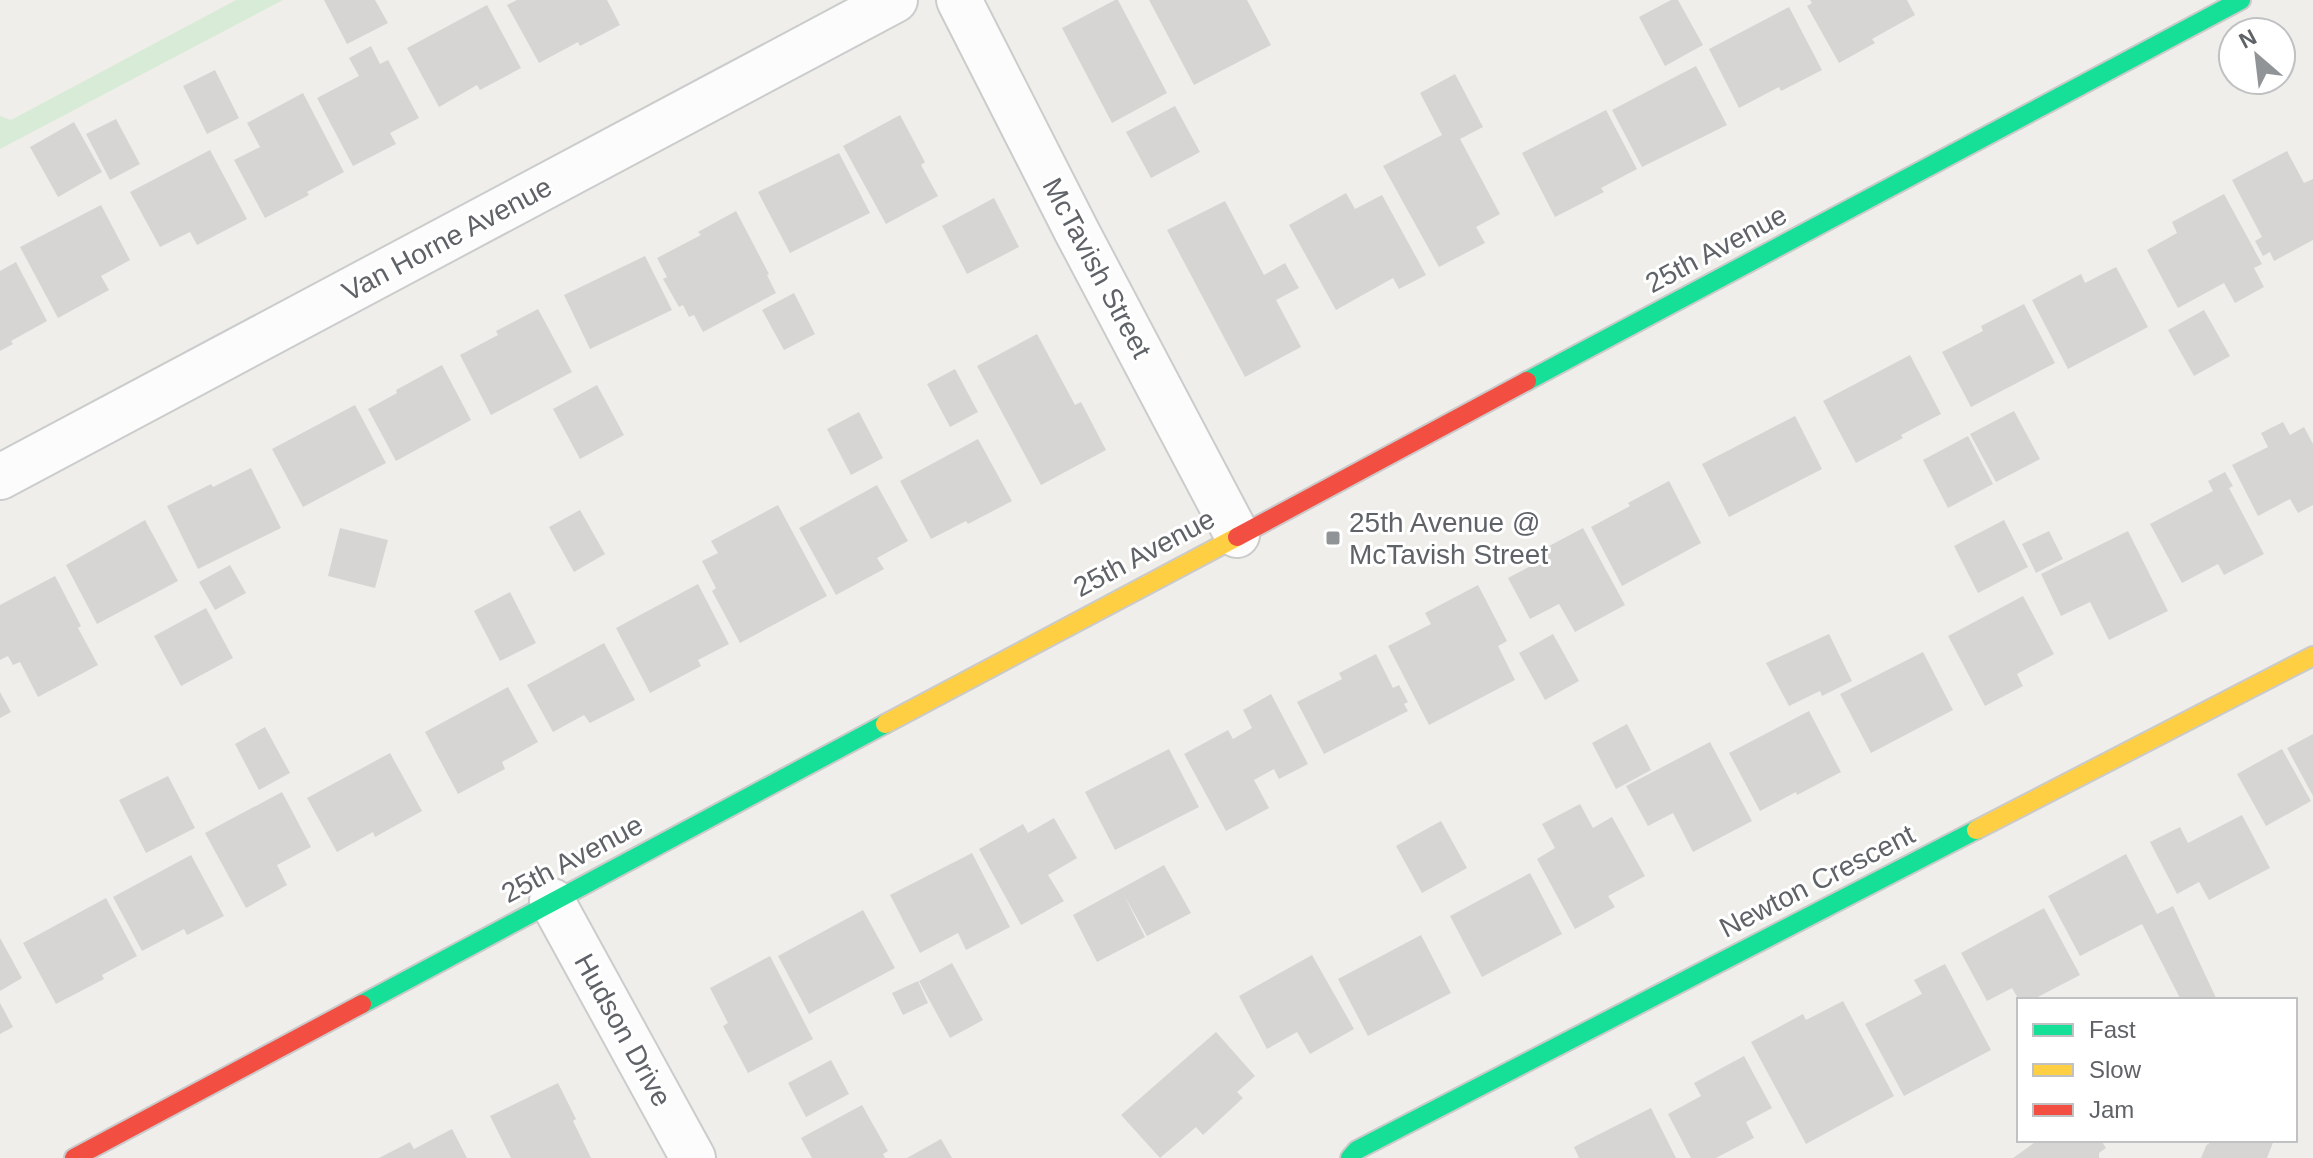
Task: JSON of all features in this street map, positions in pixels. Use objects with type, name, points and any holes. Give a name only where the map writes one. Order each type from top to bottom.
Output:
[{"type":"street","name":"Van Horne Avenue","points":[[0,477],[895,0]]},
{"type":"street","name":"McTavish Street","points":[[959,0],[1237,535]]},
{"type":"street","name":"25th Avenue","points":[[74,1158],[2241,0]]},
{"type":"street","name":"Newton Crescent","points":[[1350,1158],[1357,1150],[2313,656]]},
{"type":"street","name":"Hudson Drive","points":[[552,901],[693,1158]]},
{"type":"green space","points":[[236,0],[283,0],[0,149],[0,116],[11,120]]},
{"type":"building","points":[[324,0],[375,0],[388,23],[347,44]]},
{"type":"building","points":[[517,0],[607,0],[620,25],[580,46],[578,42],[539,63],[507,5]]},
{"type":"building","points":[[1118,0],[1167,93],[1112,123],[1062,28]]},
{"type":"building","points":[[1149,0],[1247,0],[1271,45],[1194,85]]},
{"type":"building","points":[[1671,0],[1678,0],[1703,45],[1665,66],[1639,17]]},
{"type":"building","points":[[1810,0],[1907,0],[1915,15],[1872,39],[1875,43],[1839,63],[1807,6],[1812,3]]},
{"type":"building","points":[[487,5],[521,68],[480,90],[477,85],[439,107],[407,48]]},
{"type":"building","points":[[1789,7],[1822,70],[1781,91],[1779,87],[1739,108],[1709,49]]},
{"type":"building","points":[[371,46],[380,64],[388,60],[419,118],[390,133],[396,144],[353,166],[317,98],[359,76],[349,58]]},
{"type":"building","points":[[1696,66],[1727,125],[1642,167],[1612,110]]},
{"type":"building","points":[[215,70],[239,118],[207,134],[183,86]]},
{"type":"building","points":[[1455,74],[1483,127],[1460,139],[1500,214],[1476,227],[1485,243],[1439,267],[1383,166],[1442,135],[1420,93]]},
{"type":"building","points":[[303,93],[344,172],[265,218],[234,160],[260,147],[247,123]]},
{"type":"building","points":[[1175,106],[1200,152],[1151,178],[1126,132]]},
{"type":"building","points":[[1606,110],[1637,169],[1601,188],[1604,192],[1555,217],[1522,153]]},
{"type":"building","points":[[900,115],[925,162],[921,165],[938,196],[886,224],[843,146]]},
{"type":"building","points":[[116,119],[140,164],[110,180],[86,134]]},
{"type":"building","points":[[74,122],[102,172],[58,197],[30,147]]},
{"type":"building","points":[[210,150],[247,219],[197,245],[190,232],[160,247],[130,192]]},
{"type":"building","points":[[2287,151],[2304,183],[2313,179],[2313,240],[2274,261],[2270,252],[2263,256],[2255,241],[2262,237],[2232,180]]},
{"type":"building","points":[[839,153],[870,213],[790,253],[758,192]]},
{"type":"building","points":[[1346,193],[1355,209],[1382,195],[1426,275],[1399,289],[1393,278],[1336,310],[1289,225]]},
{"type":"building","points":[[2224,194],[2262,264],[2254,268],[2264,287],[2235,303],[2224,283],[2178,308],[2147,250],[2177,233],[2172,222]]},
{"type":"building","points":[[994,198],[1019,247],[967,274],[942,226]]},
{"type":"building","points":[[1225,201],[1264,275],[1285,263],[1299,288],[1276,300],[1301,347],[1245,377],[1167,230]]},
{"type":"building","points":[[101,205],[130,260],[101,276],[109,290],[58,318],[20,247]]},
{"type":"building","points":[[736,211],[776,293],[703,332],[694,315],[689,317],[683,305],[679,307],[663,279],[667,277],[657,258],[701,235],[698,232]]},
{"type":"building","points":[[645,256],[672,310],[590,349],[564,295]]},
{"type":"building","points":[[16,262],[47,321],[11,341],[13,344],[0,351],[0,271]]},
{"type":"building","points":[[2116,267],[2148,327],[2068,369],[2032,300],[2081,274],[2085,283]]},
{"type":"building","points":[[794,293],[815,334],[784,350],[762,310]]},
{"type":"building","points":[[2024,304],[2055,363],[1971,407],[1942,352],[1983,331],[1981,326]]},
{"type":"building","points":[[538,309],[572,372],[491,415],[460,355]]},
{"type":"building","points":[[2204,310],[2230,356],[2194,376],[2168,330]]},
{"type":"building","points":[[1037,334],[1075,405],[1081,402],[1106,450],[1041,485],[977,366]]},
{"type":"building","points":[[1910,355],[1941,414],[1856,463],[1823,401]]},
{"type":"building","points":[[442,365],[471,420],[396,461],[368,409]]},
{"type":"building","points":[[955,369],[978,412],[950,427],[927,384]]},
{"type":"building","points":[[597,385],[624,435],[580,459],[553,409]]},
{"type":"building","points":[[355,405],[386,463],[303,507],[272,449]]},
{"type":"building","points":[[2014,411],[2040,459],[1996,482],[1970,434]]},
{"type":"building","points":[[859,412],[883,458],[851,475],[827,429]]},
{"type":"building","points":[[1795,416],[1822,469],[1729,517],[1702,464]]},
{"type":"building","points":[[2283,422],[2290,435],[2304,427],[2313,444],[2313,505],[2298,513],[2290,499],[2258,516],[2232,465],[2268,447],[2261,433]]},
{"type":"building","points":[[1968,436],[1993,484],[1948,508],[1923,460]]},
{"type":"building","points":[[978,439],[1012,501],[931,539],[900,481]]},
{"type":"building","points":[[251,468],[281,528],[198,569],[167,506]]},
{"type":"building","points":[[2225,472],[2233,486],[2229,488],[2264,554],[2224,575],[2218,564],[2182,583],[2150,524],[2213,491],[2208,481]]},
{"type":"building","points":[[1669,481],[1701,543],[1622,586],[1591,527]]},
{"type":"building","points":[[877,485],[908,541],[877,558],[884,569],[836,595],[799,528]]},
{"type":"building","points":[[778,505],[827,596],[740,643],[712,591],[716,588],[702,561],[718,553],[711,541]]},
{"type":"building","points":[[580,510],[605,554],[574,572],[549,527]]},
{"type":"building","points":[[145,520],[178,581],[97,624],[66,565]]},
{"type":"building","points":[[2004,520],[2028,567],[1978,593],[1954,546]]},
{"type":"building","points":[[340,528],[388,540],[375,588],[328,576]]},
{"type":"building","points":[[1583,528],[1625,605],[1575,632],[1559,604],[1530,619],[1508,578],[1538,562],[1534,554]]},
{"type":"building","points":[[2049,531],[2063,559],[2036,573],[2022,544]]},
{"type":"building","points":[[2128,531],[2168,611],[2109,640],[2090,602],[2061,616],[2041,574]]},
{"type":"building","points":[[230,565],[246,593],[215,610],[199,582]]},
{"type":"building","points":[[55,576],[98,665],[38,697],[20,662],[13,665],[8,656],[0,660],[0,605]]},
{"type":"building","points":[[698,584],[729,644],[698,660],[701,666],[650,693],[616,628]]},
{"type":"building","points":[[1478,585],[1507,641],[1498,646],[1515,680],[1429,725],[1388,646],[1431,624],[1425,613]]},
{"type":"building","points":[[510,592],[536,643],[500,661],[474,611]]},
{"type":"building","points":[[2023,596],[2054,654],[2017,674],[2023,686],[1985,706],[1948,636]]},
{"type":"building","points":[[206,608],[233,658],[181,686],[154,636]]},
{"type":"building","points":[[1553,634],[1579,681],[1545,700],[1519,653]]},
{"type":"building","points":[[1829,634],[1852,681],[1822,696],[1820,691],[1789,706],[1766,663]]},
{"type":"building","points":[[604,643],[635,700],[590,723],[584,715],[553,732],[527,685]]},
{"type":"building","points":[[1923,652],[1953,710],[1871,753],[1840,694]]},
{"type":"building","points":[[1376,654],[1393,688],[1399,685],[1408,702],[1404,704],[1408,711],[1324,754],[1297,702],[1342,679],[1339,673]]},
{"type":"building","points":[[508,687],[538,742],[502,762],[505,769],[458,794],[425,732]]},
{"type":"building","points":[[0,692],[11,712],[0,718]]},
{"type":"building","points":[[1271,694],[1308,764],[1279,779],[1274,769],[1254,780],[1269,808],[1226,831],[1184,754],[1228,730],[1233,739],[1252,728],[1243,710]]},
{"type":"building","points":[[1809,711],[1841,772],[1760,811],[1729,753]]},
{"type":"building","points":[[1627,724],[1651,770],[1616,789],[1592,743]]},
{"type":"building","points":[[265,727],[290,773],[259,790],[235,744]]},
{"type":"building","points":[[2313,734],[2313,796],[2287,748]]},
{"type":"building","points":[[1710,742],[1752,821],[1693,852],[1673,813],[1648,826],[1626,786]]},
{"type":"building","points":[[1169,749],[1199,807],[1115,850],[1085,792]]},
{"type":"building","points":[[2282,749],[2311,801],[2266,826],[2237,774]]},
{"type":"building","points":[[390,753],[422,811],[375,837],[373,832],[337,852],[307,798]]},
{"type":"building","points":[[168,776],[195,828],[146,853],[119,800]]},
{"type":"building","points":[[282,792],[311,847],[277,865],[287,885],[246,908],[205,833]]},
{"type":"building","points":[[1580,804],[1593,828],[1612,817],[1645,876],[1608,896],[1615,907],[1575,929],[1537,859],[1555,848],[1542,824]]},
{"type":"building","points":[[2242,815],[2270,868],[2209,900],[2199,882],[2177,894],[2150,842],[2180,827],[2188,843]]},
{"type":"building","points":[[1054,818],[1077,858],[1048,875],[1064,901],[1021,925],[979,849],[1023,824],[1028,833]]},
{"type":"building","points":[[1441,821],[1467,868],[1422,893],[1396,846]]},
{"type":"building","points":[[972,853],[1010,927],[966,950],[958,933],[920,953],[890,895]]},
{"type":"building","points":[[2126,854],[2157,914],[2173,906],[2216,998],[2180,998],[2142,924],[2080,956],[2048,896]]},
{"type":"building","points":[[191,855],[224,916],[187,935],[184,929],[142,951],[113,897]]},
{"type":"building","points":[[1164,865],[1191,913],[1147,936],[1124,895],[1145,937],[1097,962],[1073,915]]},
{"type":"building","points":[[1530,873],[1562,934],[1482,977],[1450,916]]},
{"type":"building","points":[[106,898],[137,956],[102,975],[104,979],[56,1004],[23,943]]},
{"type":"building","points":[[2044,908],[2080,975],[2036,998],[2018,998],[2012,988],[1987,1001],[1961,953]]},
{"type":"building","points":[[863,910],[895,968],[809,1014],[778,956]]},
{"type":"building","points":[[1421,935],[1451,993],[1368,1036],[1338,979]]},
{"type":"building","points":[[0,938],[22,978],[0,991]]},
{"type":"building","points":[[1312,955],[1354,1029],[1310,1054],[1297,1032],[1267,1049],[1239,996]]},
{"type":"building","points":[[770,956],[813,1039],[748,1073],[723,1026],[728,1023],[710,988]]},
{"type":"building","points":[[952,963],[983,1020],[950,1038],[919,981]]},
{"type":"building","points":[[1945,964],[1991,1050],[1904,1096],[1865,1024],[1922,994],[1914,980]]},
{"type":"building","points":[[918,981],[928,1003],[903,1015],[892,993]]},
{"type":"building","points":[[1843,1001],[1894,1096],[1806,1144],[1751,1042],[1803,1014],[1806,1020]]},
{"type":"building","points":[[0,1003],[13,1027],[0,1034]]},
{"type":"building","points":[[1216,1032],[1255,1076],[1237,1092],[1243,1098],[1203,1135],[1196,1127],[1160,1158],[1121,1115]]},
{"type":"building","points":[[1744,1056],[1772,1108],[1746,1122],[1754,1138],[1716,1158],[1691,1158],[1668,1114],[1701,1096],[1694,1083]]},
{"type":"building","points":[[831,1060],[849,1094],[806,1117],[788,1083]]},
{"type":"building","points":[[558,1083],[591,1158],[511,1158],[490,1116]]},
{"type":"building","points":[[862,1105],[888,1151],[883,1154],[885,1158],[812,1158],[801,1138]]},
{"type":"building","points":[[1651,1108],[1676,1158],[1579,1158],[1574,1147]]},
{"type":"building","points":[[452,1129],[467,1158],[379,1158],[410,1142],[414,1149]]},
{"type":"building","points":[[941,1139],[952,1158],[907,1158]]},
{"type":"building","points":[[2035,1142],[2102,1142],[2106,1148],[2099,1153],[2099,1158],[2013,1158]]},
{"type":"building","points":[[2210,1142],[2273,1142],[2267,1158],[2201,1158]]},
{"type":"traffic: fast","points":[[1527,381],[2241,0]]},
{"type":"traffic: fast","points":[[362,1004],[885,724]]},
{"type":"traffic: fast","points":[[1350,1158],[1357,1150],[1976,830]]},
{"type":"traffic: slow","points":[[885,724],[1237,537]]},
{"type":"traffic: slow","points":[[1976,830],[2313,656]]},
{"type":"traffic: jam","points":[[1237,537],[1527,381]]},
{"type":"traffic: jam","points":[[74,1158],[362,1004]]},
{"type":"place","name":"25th Avenue @ McTavish Street","points":[[1333,538]]}]
